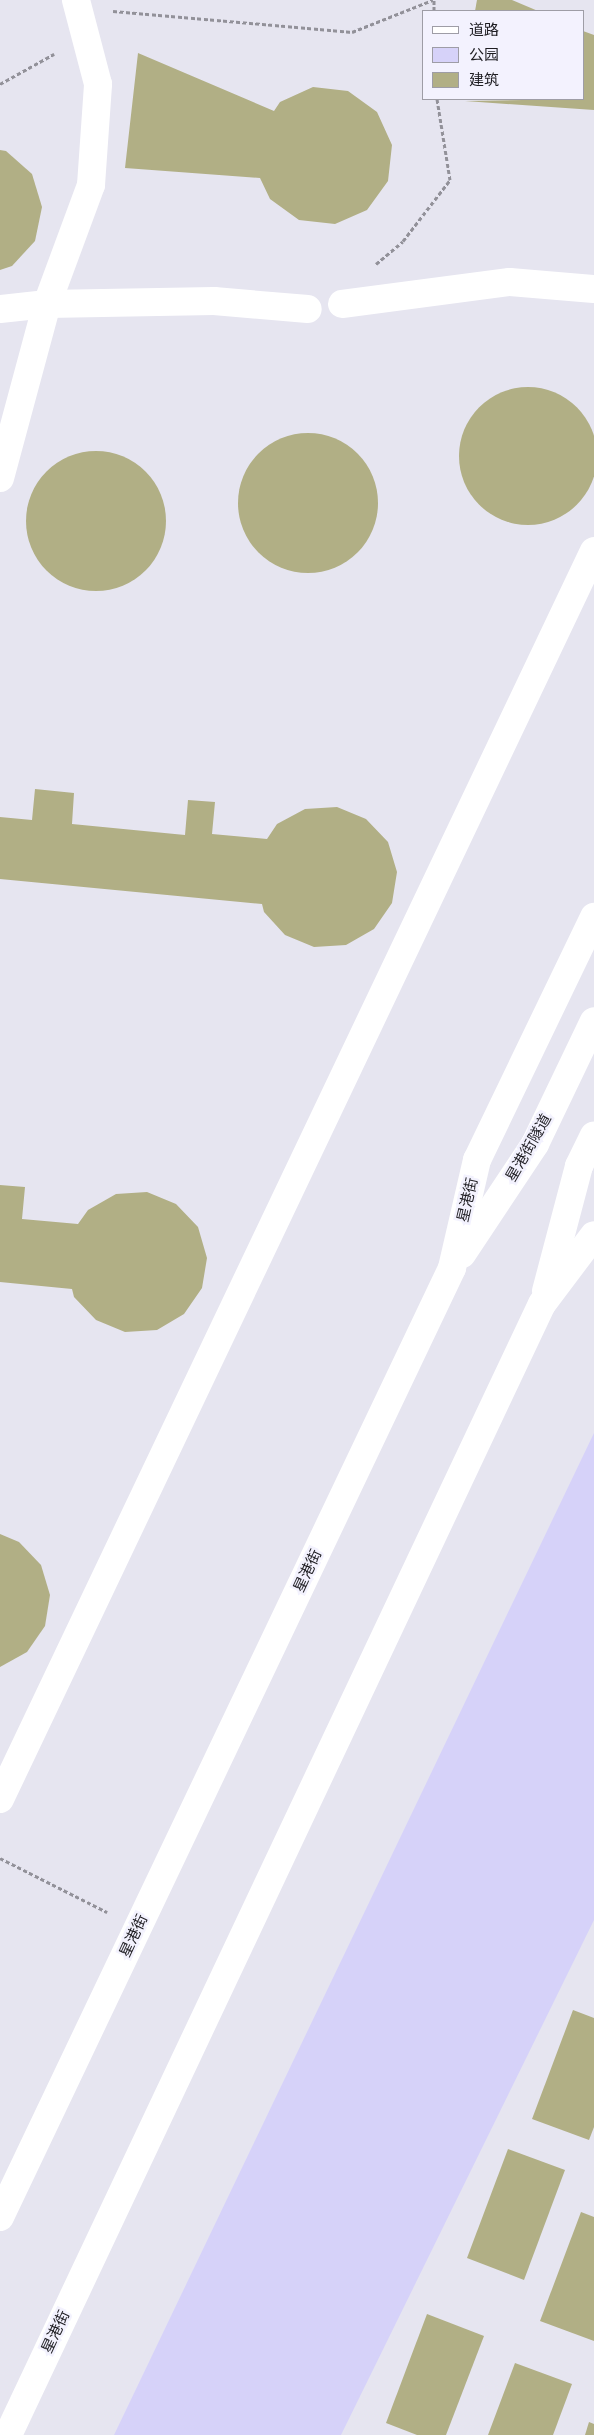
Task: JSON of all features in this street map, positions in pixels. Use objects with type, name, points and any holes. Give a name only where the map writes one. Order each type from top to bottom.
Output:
[{"type":"main road","points":[[0,478],[48,304],[91,185],[98,84],[77,4]]},
{"type":"main road","points":[[342,304],[510,282],[594,289]]},
{"type":"main road","points":[[0,309],[48,304],[214,301],[308,310]]},
{"type":"main road","points":[[0,1799],[594,551]]},
{"type":"main road","name":"星港街","points":[[0,2217],[452,1268],[477,1160],[594,917]]},
{"type":"main road","name":"星港街隧道","points":[[452,1268],[535,1144],[594,1021]]},
{"type":"main road","points":[[542,1304],[580,1166],[594,1135]]},
{"type":"main road","name":"星港街","points":[[8,2435],[542,1304],[594,1235]]},
{"type":"path","points":[[0,84],[53,55],[77,4],[352,32],[433,0]]},
{"type":"path","points":[[376,299],[376,265],[403,241],[450,180],[436,100]]},
{"type":"path","points":[[0,1858],[138,1928]]},
{"type":"green space","points":[[594,1433],[594,1920],[341,2435],[114,2435]]},
{"type":"building","points":[[477,0],[512,0],[536,10],[475,10]]},
{"type":"building","points":[[584,31],[594,35],[594,110],[465,101],[584,100]]},
{"type":"building","points":[[138,53],[274,111],[280,102],[313,87],[348,91],[377,112],[392,145],[388,181],[367,210],[335,224],[299,220],[270,199],[260,178],[125,168]]},
{"type":"building","points":[[0,150],[6,151],[32,174],[42,207],[35,241],[12,266],[0,270]]},
{"type":"building","points":[[528,387],[542,388],[555,392],[567,398],[577,407],[586,417],[595,439],[595,473],[592,483],[586,495],[577,505],[567,514],[555,520],[542,524],[528,525],[514,524],[501,520],[489,514],[479,505],[470,495],[464,483],[460,470],[459,456],[460,442],[464,429],[470,417],[479,407],[489,398],[501,392],[514,388]]},
{"type":"building","points":[[308,433],[335,439],[347,445],[357,454],[366,464],[372,476],[378,503],[372,530],[366,542],[357,552],[347,561],[335,567],[308,573],[281,567],[269,561],[259,552],[250,542],[244,530],[238,503],[244,476],[250,464],[259,454],[269,445],[281,439]]},
{"type":"building","points":[[96,451],[123,457],[135,463],[145,472],[154,482],[160,494],[166,521],[160,548],[154,560],[145,570],[135,579],[123,585],[96,591],[69,585],[57,579],[47,570],[38,560],[32,548],[26,521],[32,494],[38,482],[47,472],[57,463],[69,457]]},
{"type":"building","points":[[35,789],[74,793],[72,824],[185,835],[188,800],[215,802],[212,834],[267,839],[277,824],[305,809],[337,807],[366,819],[388,842],[397,872],[392,903],[374,929],[346,945],[314,947],[285,935],[264,912],[262,904],[0,879],[0,817],[32,820]]},
{"type":"building","points":[[0,1185],[25,1187],[22,1219],[78,1224],[88,1210],[116,1194],[147,1192],[176,1204],[198,1227],[207,1258],[202,1288],[184,1314],[157,1330],[125,1332],[96,1320],[74,1297],[72,1289],[0,1282]]},
{"type":"building","points":[[0,1534],[19,1542],[41,1565],[50,1595],[45,1626],[27,1652],[0,1667]]},
{"type":"building","points":[[573,2010],[594,2018],[594,2127],[589,2140],[532,2119]]},
{"type":"building","points":[[508,2149],[565,2170],[524,2280],[467,2258]]},
{"type":"building","points":[[581,2212],[594,2217],[594,2341],[540,2321]]},
{"type":"building","points":[[427,2314],[484,2336],[446,2435],[417,2435],[386,2423]]},
{"type":"building","points":[[515,2363],[572,2384],[553,2435],[488,2435]]},
{"type":"building","points":[[589,2422],[594,2424],[594,2435],[585,2435]]}]
